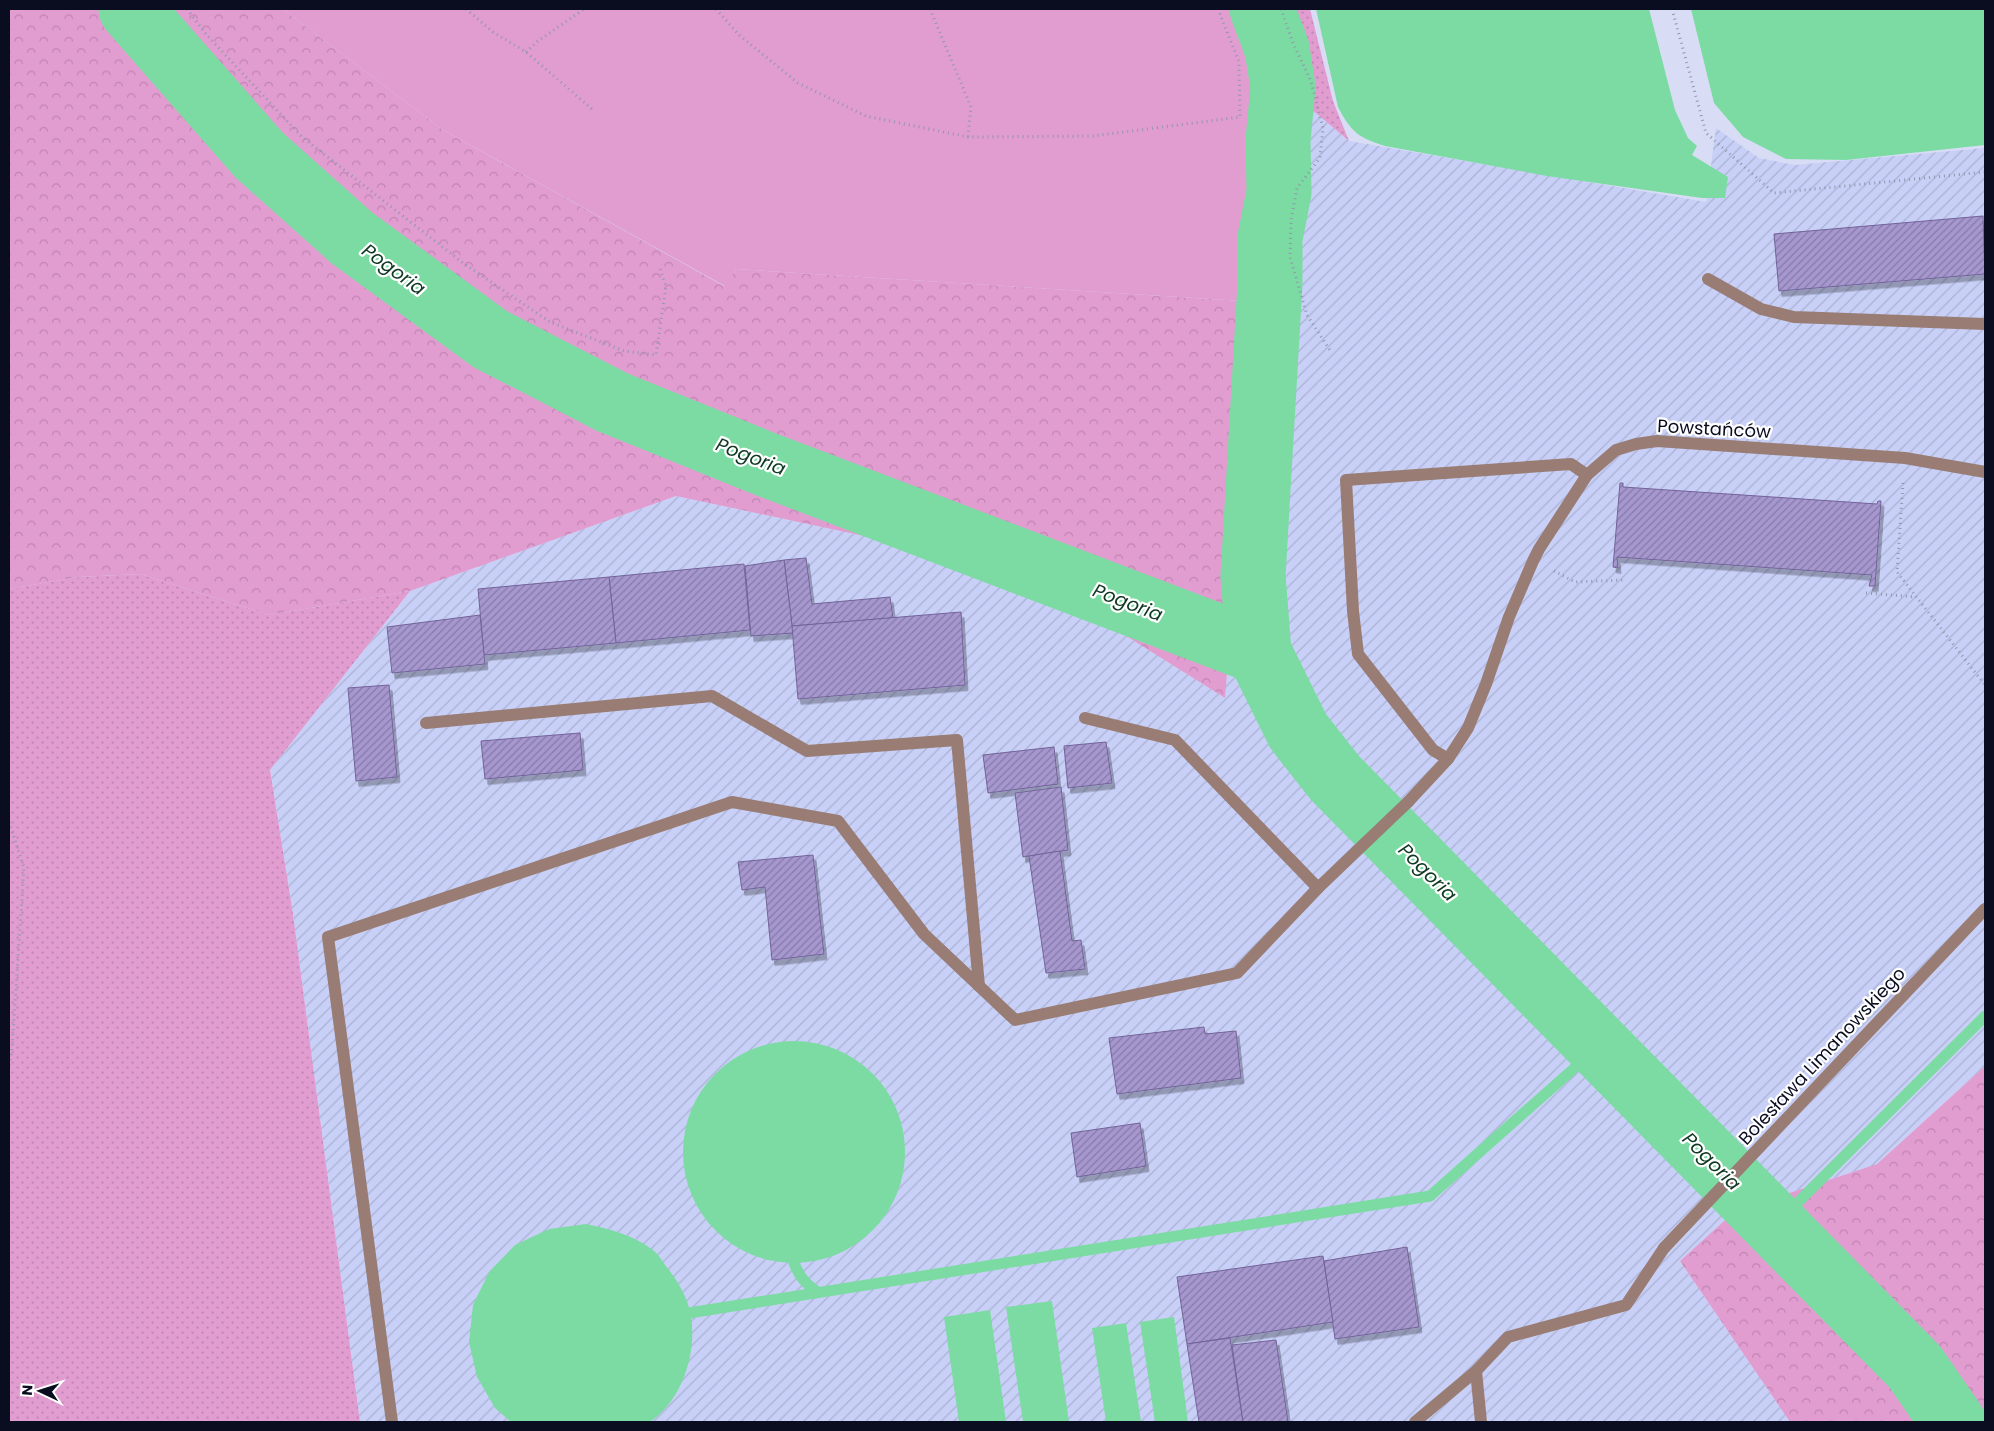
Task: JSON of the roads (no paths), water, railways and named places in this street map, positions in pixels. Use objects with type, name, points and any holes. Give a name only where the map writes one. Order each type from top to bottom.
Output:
[{"type":"street","points":[[1708,279],[1761,309],[1794,317],[1985,324]]},
{"type":"street","name":"Powstańców","points":[[979,986],[1015,1020],[1237,973],[1318,888],[1408,802],[1448,759],[1468,728],[1486,684],[1508,616],[1539,549],[1587,475],[1616,450],[1636,444],[1657,441],[1904,458],[1985,472]]},
{"type":"street","points":[[1448,759],[1433,750],[1358,654],[1353,611],[1346,480],[1571,464],[1587,475]]},
{"type":"street","points":[[426,723],[712,696],[807,751],[957,740],[979,986]]},
{"type":"street","points":[[1085,718],[1175,740],[1318,888]]},
{"type":"street","points":[[392,1422],[328,937],[732,802],[838,821],[924,934],[979,986]]},
{"type":"street","name":"Bolesława Limanowskiego","points":[[1415,1422],[1476,1371],[1508,1337],[1626,1305],[1664,1248],[1985,909]]},
{"type":"street","points":[[1476,1371],[1481,1422]]},
{"type":"waterway","name":"Pogoria","points":[[131,9],[259,155],[352,238],[490,339],[612,402],[760,462],[1259,652],[1298,731],[1335,778],[1915,1367],[1953,1422]]},
{"type":"waterway","points":[[1259,652],[1253,576],[1270,284],[1270,238],[1279,192],[1278,140],[1283,87],[1277,49],[1262,9]]},
{"type":"waterway","points":[[1775,1225],[1985,1016]]},
{"type":"waterway","points":[[689,1313],[1430,1196],[1579,1064],[1603,1050]]},
{"type":"waterway","points":[[794,1263],[803,1279],[816,1291]]}]
